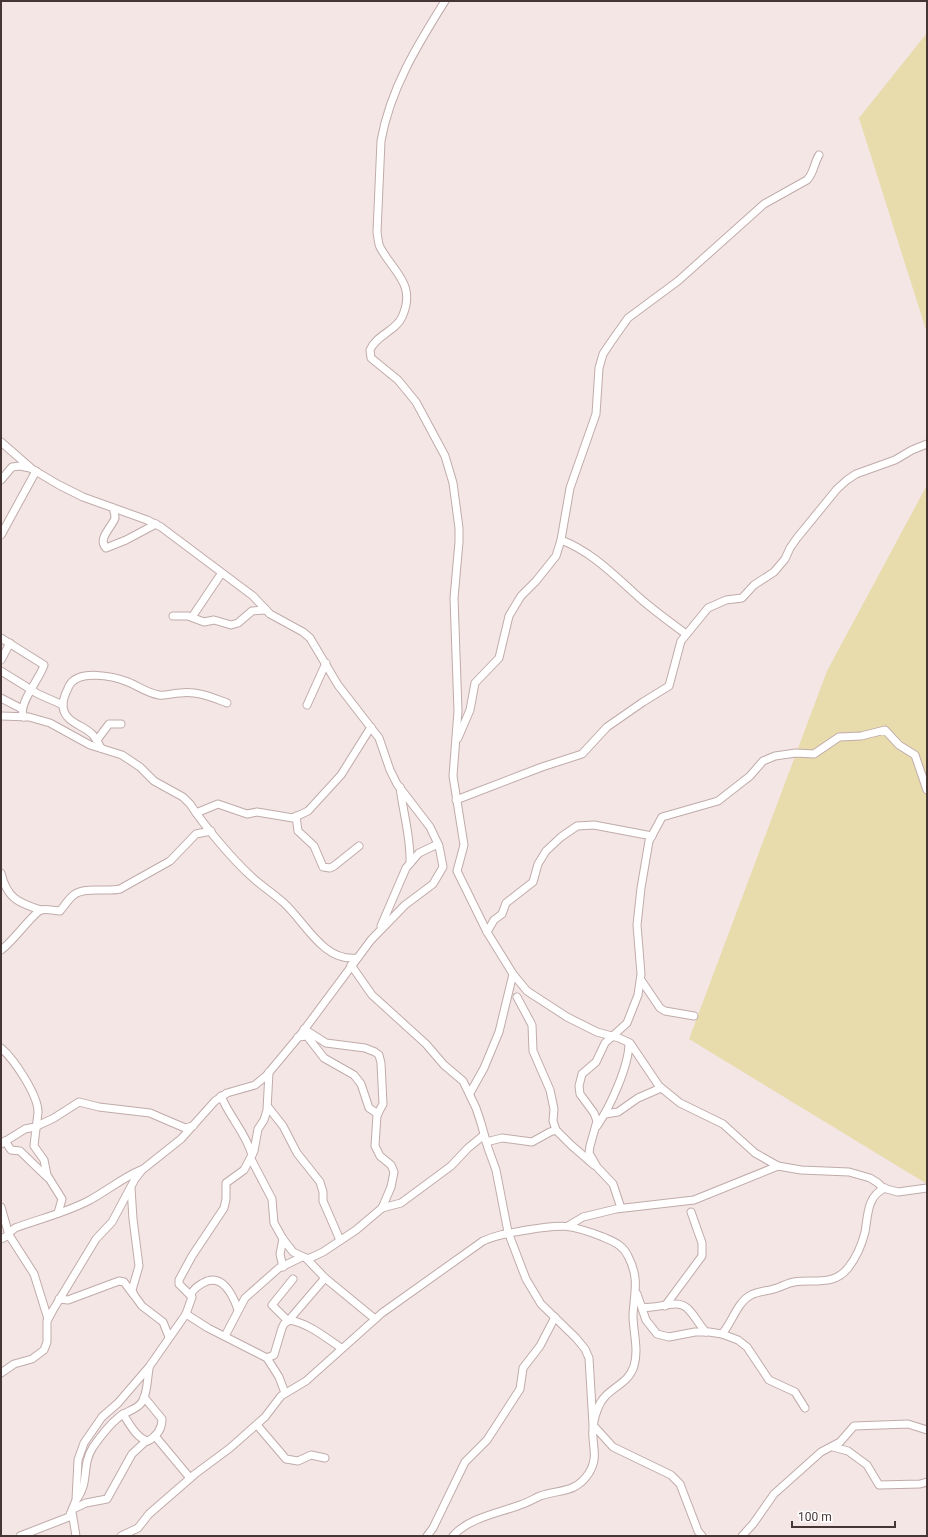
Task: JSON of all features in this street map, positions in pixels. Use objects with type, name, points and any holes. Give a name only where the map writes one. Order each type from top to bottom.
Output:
[{"type":"street","points":[[445,1],[405,70],[391,104],[383,129],[376,232],[380,246],[402,278],[406,297],[401,319],[381,336],[370,350],[371,358],[398,380],[416,402],[445,456],[453,483],[460,542],[454,598],[458,706],[453,776],[464,845],[457,871],[487,932],[513,974],[535,998],[567,1017],[597,1032],[613,1036],[629,1043],[637,1052],[654,1080],[680,1104],[723,1124],[755,1153],[778,1166],[793,1170],[850,1172],[870,1178],[886,1188],[898,1192],[927,1188]]},
{"type":"street","points":[[456,742],[470,710],[475,683],[499,658],[509,616],[521,596],[536,581],[556,556],[561,540],[570,488],[596,414],[599,368],[603,354],[628,318],[678,281],[764,204],[807,180],[811,176],[815,162],[819,155]]},
{"type":"street","points":[[1,442],[34,470],[74,493],[156,524],[186,544],[221,574],[253,596],[274,617],[288,623],[308,635],[338,685],[372,727],[381,744],[390,770],[400,788],[423,816],[438,844],[443,867],[437,880],[405,905],[379,931],[351,965],[298,1037],[269,1072],[255,1085],[221,1096],[206,1108],[194,1126],[176,1144],[142,1170],[126,1176],[118,1183],[90,1200],[15,1228],[1,1239]]},
{"type":"street","points":[[456,800],[586,752],[607,727],[669,686],[682,641],[708,608],[726,600],[742,598],[754,585],[774,572],[785,559],[797,538],[837,489],[856,474],[895,460],[912,450],[927,444]]},
{"type":"street","points":[[1,480],[12,467],[20,466],[34,470]]},
{"type":"street","points":[[1,535],[34,470]]},
{"type":"street","points":[[113,508],[115,518],[107,530],[104,541],[106,548],[126,540],[156,524]]},
{"type":"street","points":[[561,540],[572,544],[592,556],[649,605],[686,634]]},
{"type":"street","points":[[192,617],[221,574]]},
{"type":"street","points":[[172,616],[192,617],[204,622],[214,620],[236,624],[252,610],[266,610]]},
{"type":"street","points":[[1,638],[44,665],[22,709],[24,717]]},
{"type":"street","points":[[1,660],[10,643]]},
{"type":"street","points":[[307,705],[326,663]]},
{"type":"street","points":[[1,671],[31,689],[63,705]]},
{"type":"street","points":[[101,748],[92,734],[67,717],[63,705],[71,683],[76,678],[83,676],[114,678],[161,696],[178,693],[202,693],[227,703]]},
{"type":"street","points":[[1,698],[22,709]]},
{"type":"street","points":[[1,716],[24,717],[50,723],[84,742],[132,760],[154,781],[183,797],[251,877],[284,903],[322,944],[343,958],[357,958]]},
{"type":"street","points":[[97,740],[109,724],[121,724]]},
{"type":"street","points":[[196,813],[218,804],[245,814],[257,812],[289,817],[308,811],[341,775],[372,727]]},
{"type":"street","points":[[598,1167],[590,1153],[590,1146],[597,1121],[594,1113],[579,1090],[580,1080],[582,1074],[596,1062],[605,1043],[623,1028],[628,1020],[638,995],[641,980],[638,916],[647,849],[662,816],[718,801],[750,776],[765,760],[788,754],[814,754],[839,737],[860,736],[881,730],[885,730],[899,745],[915,755],[927,790]]},
{"type":"street","points":[[400,788],[402,809],[410,844],[410,863]]},
{"type":"street","points":[[296,816],[298,831],[314,846],[323,867],[330,868],[334,866],[360,846]]},
{"type":"street","points":[[487,932],[494,920],[502,914],[506,903],[533,882],[538,864],[546,851],[561,837],[577,826],[594,825],[652,836]]},
{"type":"street","points":[[1,873],[4,886],[19,902],[41,910],[60,911],[75,894],[82,890],[111,891],[120,889],[170,861],[196,834],[211,831]]},
{"type":"street","points":[[379,931],[410,863],[419,853],[438,844]]},
{"type":"street","points":[[1,950],[10,944],[31,919],[41,910]]},
{"type":"street","points":[[351,965],[372,995],[426,1044],[444,1065],[463,1082],[470,1093],[496,1170],[508,1232],[534,1294],[585,1350],[589,1358],[596,1457],[589,1473],[576,1487],[569,1490],[539,1496],[521,1505],[466,1525],[453,1536]]},
{"type":"street","points":[[470,1093],[493,1049],[499,1032],[513,974]]},
{"type":"street","points":[[641,980],[660,1008],[665,1011],[694,1016]]},
{"type":"street","points":[[506,1000],[517,997],[535,998]]},
{"type":"street","points":[[517,997],[532,1025],[533,1051],[550,1090],[554,1109],[552,1121],[556,1130],[571,1146],[598,1167],[614,1184],[622,1208]]},
{"type":"street","points":[[304,1029],[326,1043],[365,1048],[377,1053],[381,1063],[383,1088],[382,1107],[378,1114],[375,1146],[377,1151],[391,1165],[394,1172],[391,1187],[382,1208]]},
{"type":"street","points":[[298,1037],[306,1036],[324,1058],[354,1075],[361,1084],[369,1108],[378,1114]]},
{"type":"street","points":[[596,1128],[605,1114],[626,1062],[629,1043]]},
{"type":"street","points":[[1,1048],[15,1064],[31,1092],[38,1112],[35,1127],[34,1146],[44,1160],[45,1170],[62,1199],[58,1213]]},
{"type":"street","points":[[20,1536],[69,1517],[76,1500],[78,1460],[84,1443],[102,1417],[118,1403],[150,1367],[186,1314],[192,1302],[191,1294],[179,1284],[182,1272],[224,1208],[227,1182],[244,1170],[252,1157],[257,1142],[258,1129],[264,1120],[268,1107],[269,1072]]},
{"type":"street","points":[[605,1114],[618,1112],[638,1098],[661,1088]]},
{"type":"street","points":[[221,1096],[230,1116],[245,1136],[252,1157],[272,1199],[274,1223],[290,1250],[304,1258],[375,1319]]},
{"type":"street","points":[[50,1180],[20,1151],[11,1150],[3,1142],[25,1129],[35,1127],[54,1118],[79,1102],[98,1107],[150,1113],[185,1128],[194,1126]]},
{"type":"street","points":[[268,1107],[283,1126],[297,1153],[320,1182],[323,1192],[323,1201],[340,1240]]},
{"type":"street","points":[[486,1142],[502,1138],[532,1142],[556,1130]]},
{"type":"street","points":[[225,1336],[245,1298],[283,1266],[323,1252],[356,1230],[382,1208],[398,1204],[451,1166],[468,1148],[484,1135]]},
{"type":"street","points":[[568,1226],[583,1216],[622,1208],[694,1200],[778,1166]]},
{"type":"street","points":[[1,1373],[14,1364],[32,1359],[44,1350],[47,1342],[46,1329],[48,1319],[96,1239],[112,1222],[142,1170]]},
{"type":"street","points":[[131,1188],[139,1266],[133,1286],[134,1295]]},
{"type":"street","points":[[722,1334],[742,1303],[752,1294],[793,1282],[827,1281],[840,1276],[848,1268],[858,1252],[865,1233],[868,1211],[874,1195],[878,1191],[886,1188]]},
{"type":"street","points":[[1,1207],[9,1234],[34,1274],[48,1319]]},
{"type":"street","points":[[665,1306],[702,1256],[702,1243],[691,1212]]},
{"type":"street","points":[[121,1536],[138,1528],[149,1514],[190,1478],[257,1425],[285,1394],[306,1381],[340,1348],[375,1319],[483,1241],[508,1232],[543,1226],[568,1226],[591,1232],[616,1242],[622,1247],[634,1270],[636,1293],[633,1314],[636,1344],[634,1366],[628,1378],[607,1393],[602,1399],[593,1425]]},
{"type":"street","points":[[283,1239],[280,1254],[283,1266]]},
{"type":"street","points":[[267,1358],[274,1354],[282,1328],[326,1278]]},
{"type":"street","points":[[293,1279],[272,1305],[289,1321],[304,1325],[322,1334],[340,1348]]},
{"type":"street","points":[[59,1299],[68,1300],[119,1281],[124,1282],[152,1315],[163,1322],[169,1337]]},
{"type":"street","points":[[191,1294],[196,1288],[207,1281],[216,1281],[229,1290],[238,1310]]},
{"type":"street","points":[[636,1293],[653,1331],[662,1337],[706,1332],[722,1334],[738,1340],[747,1347],[769,1380],[795,1392],[805,1408]]},
{"type":"street","points":[[642,1307],[656,1308],[672,1303],[680,1303],[686,1307],[697,1323],[706,1332]]},
{"type":"street","points":[[186,1314],[267,1358],[279,1377],[285,1394]]},
{"type":"street","points":[[427,1536],[433,1528],[463,1466],[487,1440],[520,1388],[523,1368],[540,1346],[555,1317]]},
{"type":"street","points":[[76,1500],[85,1486],[86,1462],[89,1454],[113,1422],[123,1414],[137,1407],[144,1397],[150,1367]]},
{"type":"street","points":[[73,1510],[86,1503],[107,1498],[132,1454],[146,1441],[155,1436],[160,1429],[162,1419],[144,1397]]},
{"type":"street","points":[[123,1414],[138,1436],[146,1441]]},
{"type":"street","points":[[742,1536],[753,1524],[774,1494],[821,1452],[833,1447],[854,1426],[908,1424],[927,1430]]},
{"type":"street","points":[[257,1425],[286,1459],[298,1461],[311,1455],[325,1458]]},
{"type":"street","points":[[593,1425],[613,1447],[671,1475],[680,1484],[698,1530],[702,1536]]},
{"type":"street","points":[[155,1436],[190,1478]]},
{"type":"street","points":[[833,1447],[848,1451],[866,1465],[879,1485],[920,1484],[927,1482]]},
{"type":"street","points":[[73,1510],[73,1525],[76,1536]]},
{"type":"shaded area","points":[[927,33],[927,333],[859,118]]},
{"type":"shaded area","points":[[927,485],[927,1184],[689,1039],[827,671]]}]
